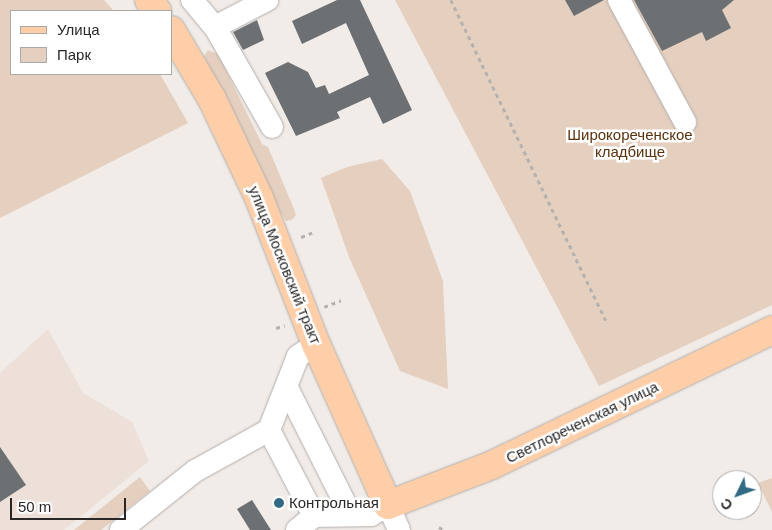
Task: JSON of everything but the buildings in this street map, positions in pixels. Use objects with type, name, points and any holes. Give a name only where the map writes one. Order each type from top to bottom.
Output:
[{"type":"main road","points":[[149,0],[157,10]]},
{"type":"main road","name":"улица Московский тракт","points":[[172,32],[212,99],[259,198],[307,350],[388,505]]},
{"type":"main road","name":"Светлореченская улица","points":[[388,505],[492,465],[772,330]]},
{"type":"street","points":[[192,0],[215,27],[272,127]]},
{"type":"street","points":[[215,27],[267,0]]},
{"type":"street","points":[[620,0],[685,122]]},
{"type":"street","points":[[121,530],[195,471],[269,430],[287,388],[307,350]]},
{"type":"street","points":[[287,388],[350,513]]},
{"type":"street","points":[[269,430],[305,523],[350,513],[371,515],[388,505],[399,530]]},
{"type":"path","points":[[451,0],[606,320]]},
{"type":"path","points":[[300,237],[314,232]]},
{"type":"path","points":[[438,527],[444,530]]},
{"type":"shaded area","points":[[48,329],[83,393],[132,422],[149,461],[64,530],[0,530],[0,373]]},
{"type":"green space","points":[[0,0],[104,0],[113,10],[10,10],[10,75],[161,75],[188,123],[0,218]]},
{"type":"green space","name":"Широкореченское кладбище","points":[[395,0],[772,0],[772,305],[599,386]]},
{"type":"green space","points":[[208,50],[218,54],[262,144],[268,147],[296,215],[292,220],[286,221],[274,202],[204,56]]},
{"type":"green space","points":[[382,159],[410,191],[443,281],[448,389],[400,371],[349,257],[321,178],[347,167]]},
{"type":"green space","points":[[140,477],[150,491],[101,530],[74,530]]},
{"type":"green space","points":[[772,478],[772,512],[762,491],[762,482]]},
{"type":"place","name":"Контрольная","points":[[279,503]]}]
